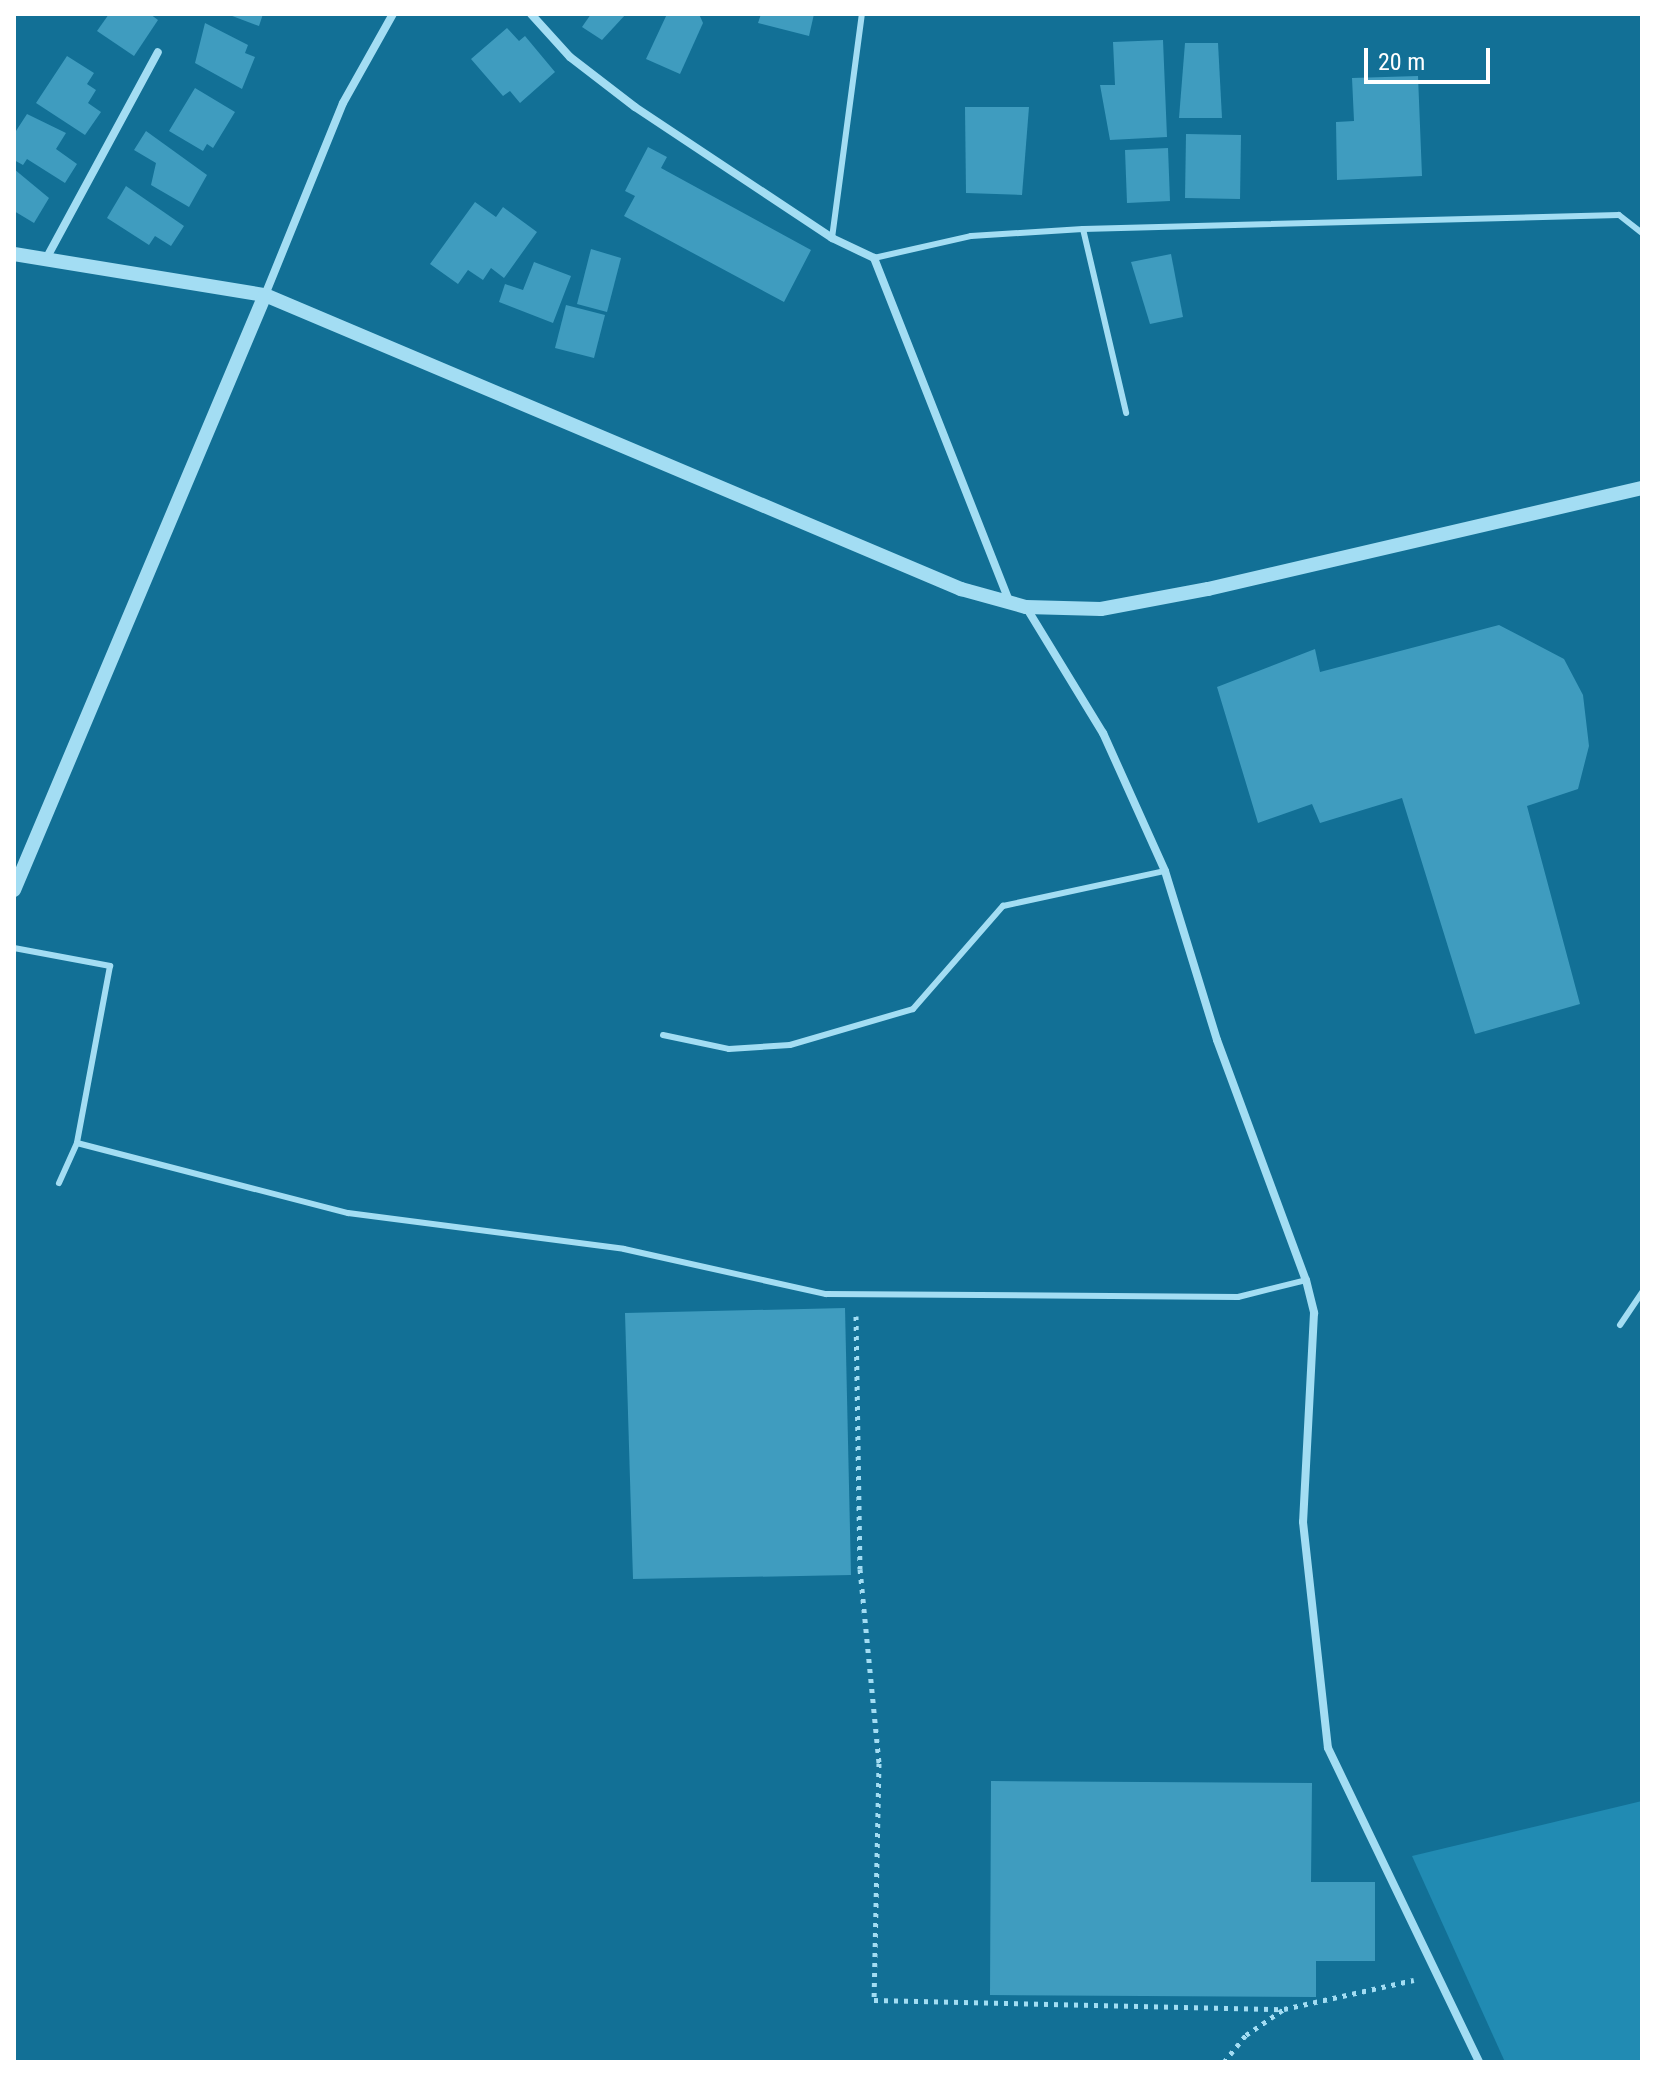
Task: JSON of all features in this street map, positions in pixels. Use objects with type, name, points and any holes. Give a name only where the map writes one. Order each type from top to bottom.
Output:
[{"type":"street","points":[[14,890],[343,103],[393,14]]},
{"type":"street","points":[[531,14],[570,57],[635,107],[832,238],[874,258],[1018,605],[1103,733],[1165,871],[1217,1040],[1306,1280],[1314,1313],[1303,1522],[1328,1748],[1479,2062]]},
{"type":"street","points":[[46,259],[158,52]]},
{"type":"street","points":[[14,254],[265,295],[1018,605],[1101,609],[1193,592],[1642,488]]},
{"type":"lane","points":[[832,238],[862,14]]},
{"type":"lane","points":[[874,258],[971,236],[1083,229],[1619,215],[1642,233]]},
{"type":"lane","points":[[1083,229],[1126,413]]},
{"type":"lane","points":[[663,1035],[729,1049],[790,1045],[913,1009],[1003,906],[1165,871]]},
{"type":"lane","points":[[14,948],[110,966],[77,1143],[59,1183]]},
{"type":"lane","points":[[77,1143],[348,1213],[624,1249],[826,1294],[1238,1297],[1306,1280]]},
{"type":"lane","points":[[1620,1325],[1642,1292]]},
{"type":"path","points":[[855,1292],[860,1569],[879,1763],[874,2000],[1284,2009],[1356,1999],[1436,1974]]},
{"type":"path","points":[[1224,2062],[1246,2035],[1284,2009]]},
{"type":"shaded area","points":[[1642,1801],[1642,2062],[1505,2062],[1412,1856]]},
{"type":"building","points":[[109,14],[150,14],[158,20],[134,56],[97,31]]},
{"type":"building","points":[[227,14],[263,14],[259,26]]},
{"type":"building","points":[[591,14],[626,14],[602,40],[582,27]]},
{"type":"building","points":[[667,14],[699,14],[703,23],[680,74],[646,59]]},
{"type":"building","points":[[761,14],[814,14],[809,36],[758,23]]},
{"type":"building","points":[[205,23],[248,45],[245,53],[255,57],[242,89],[195,63]]},
{"type":"building","points":[[507,28],[519,41],[525,36],[555,72],[520,103],[510,91],[503,96],[471,59]]},
{"type":"building","points":[[1163,40],[1167,137],[1110,140],[1100,85],[1115,85],[1113,42]]},
{"type":"building","points":[[1185,43],[1218,43],[1222,118],[1179,118]]},
{"type":"building","points":[[67,56],[94,73],[87,84],[96,90],[88,103],[101,112],[85,135],[36,103]]},
{"type":"building","points":[[1418,76],[1422,176],[1337,180],[1336,122],[1354,121],[1352,78]]},
{"type":"building","points":[[195,88],[235,112],[213,148],[207,144],[203,151],[169,131]]},
{"type":"building","points":[[965,107],[1029,107],[1022,195],[966,193]]},
{"type":"building","points":[[27,114],[66,133],[56,149],[77,164],[65,183],[27,159],[23,165],[14,160],[14,134]]},
{"type":"building","points":[[146,131],[207,175],[189,207],[151,185],[156,163],[134,150]]},
{"type":"building","points":[[1186,134],[1241,135],[1240,199],[1185,198]]},
{"type":"building","points":[[648,147],[667,157],[661,168],[811,250],[784,302],[624,216],[635,196],[625,191]]},
{"type":"building","points":[[1168,148],[1170,201],[1127,203],[1125,150]]},
{"type":"building","points":[[14,169],[49,198],[34,223],[14,211]]},
{"type":"building","points":[[126,186],[184,226],[171,246],[155,236],[149,245],[107,218]]},
{"type":"building","points":[[475,202],[496,217],[503,207],[537,232],[504,278],[491,268],[483,280],[468,270],[458,284],[430,264]]},
{"type":"building","points":[[591,249],[621,258],[607,312],[577,304]]},
{"type":"building","points":[[1171,254],[1183,317],[1150,324],[1131,262]]},
{"type":"building","points":[[534,262],[571,276],[553,323],[499,302],[505,284],[523,290]]},
{"type":"building","points":[[566,305],[605,315],[594,358],[555,348]]},
{"type":"building","points":[[1499,625],[1564,659],[1583,695],[1589,746],[1578,789],[1527,806],[1580,1004],[1475,1034],[1402,798],[1320,823],[1312,804],[1258,823],[1217,687],[1315,649],[1320,672]]},
{"type":"building","points":[[845,1308],[851,1575],[633,1579],[625,1313]]},
{"type":"building","points":[[991,1781],[1312,1783],[1311,1882],[1375,1882],[1375,1961],[1316,1961],[1316,1997],[990,1995]]}]
